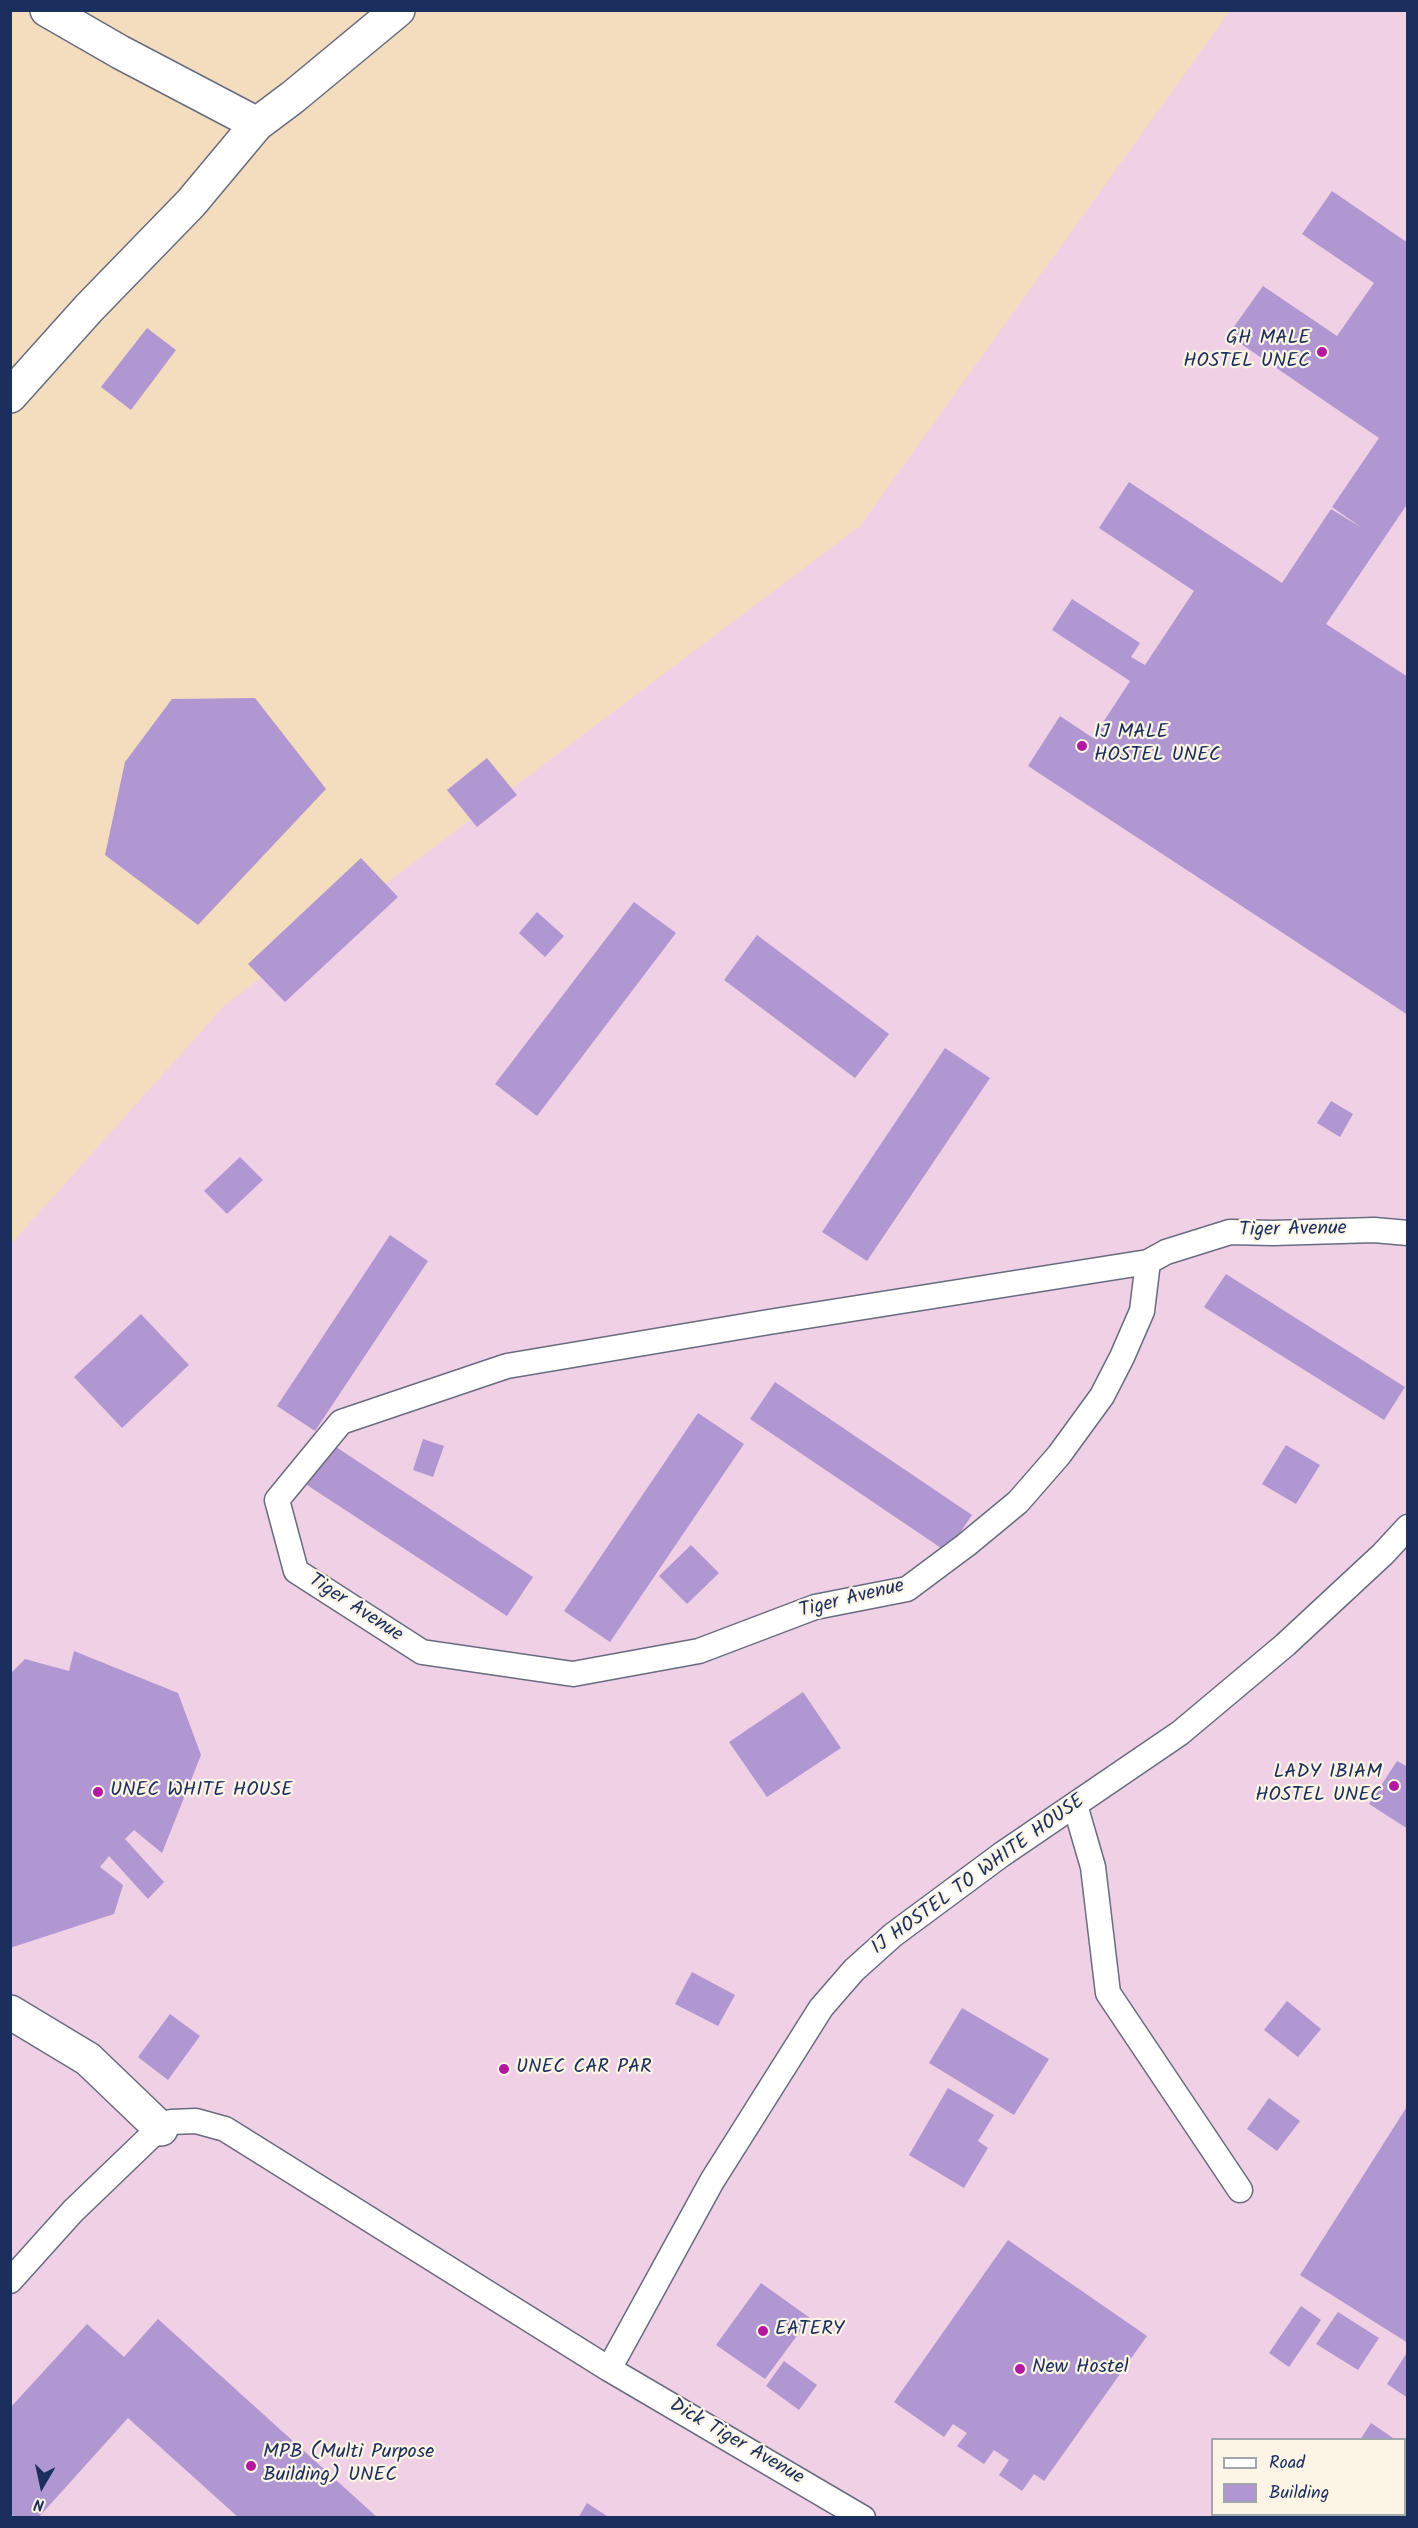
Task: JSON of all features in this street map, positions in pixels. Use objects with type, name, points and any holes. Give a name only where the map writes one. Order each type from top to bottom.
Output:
[{"type":"street","points":[[47,10],[120,52],[257,124]]},
{"type":"street","points":[[10,396],[89,308],[191,203],[257,124],[301,91],[398,10]]},
{"type":"street","points":[[10,2012],[88,2059],[161,2129]]},
{"type":"lane","name":"Tiger Avenue","points":[[1148,1262],[1142,1311],[1122,1358],[1102,1396],[1059,1455],[1018,1502],[907,1589],[815,1607],[699,1651],[573,1674],[422,1652],[296,1571],[277,1500],[341,1422],[507,1366],[1148,1262],[1166,1252],[1230,1232],[1374,1230],[1407,1233]]},
{"type":"lane","name":"IJ HOSTEL TO WHITE HOUSE","points":[[609,2369],[712,2181],[821,2008],[854,1970],[893,1935],[1001,1855],[1180,1733],[1285,1645],[1383,1554],[1407,1527]]},
{"type":"lane","points":[[1075,1805],[1093,1867],[1108,1993],[1240,2190]]},
{"type":"lane","name":"Dick Tiger Avenue","points":[[161,2129],[171,2122],[196,2121],[225,2129],[609,2369],[863,2517]]},
{"type":"lane","points":[[10,2281],[73,2211],[161,2129]]},
{"type":"shaded area","points":[[1230,11],[1407,11],[1407,2517],[11,2518],[11,1244],[225,1005],[860,526]]},
{"type":"building","points":[[1332,191],[1408,243],[1408,503],[1326,624],[1408,677],[1408,1015],[1028,766],[1060,716],[1093,738],[1130,681],[1052,630],[1072,599],[1140,643],[1131,657],[1145,665],[1194,591],[1099,528],[1129,482],[1282,583],[1331,509],[1362,528],[1332,507],[1379,438],[1228,335],[1263,286],[1337,336],[1374,283],[1302,234]]},
{"type":"building","points":[[147,328],[176,350],[131,410],[101,387]]},
{"type":"building","points":[[255,698],[326,789],[198,925],[105,855],[125,762],[172,699]]},
{"type":"building","points":[[487,758],[517,795],[477,827],[447,790]]},
{"type":"building","points":[[361,858],[398,897],[285,1002],[248,964]]},
{"type":"building","points":[[634,902],[676,933],[537,1116],[495,1084]]},
{"type":"building","points":[[537,912],[564,936],[545,957],[519,933]]},
{"type":"building","points":[[757,935],[889,1034],[855,1078],[724,980]]},
{"type":"building","points":[[945,1048],[990,1078],[867,1261],[822,1232]]},
{"type":"building","points":[[1331,1101],[1353,1114],[1340,1137],[1317,1123]]},
{"type":"building","points":[[240,1157],[263,1180],[227,1214],[204,1191]]},
{"type":"building","points":[[390,1235],[428,1261],[315,1431],[277,1406]]},
{"type":"building","points":[[1226,1274],[1405,1387],[1384,1420],[1204,1307]]},
{"type":"building","points":[[141,1314],[189,1365],[122,1428],[74,1377]]},
{"type":"building","points":[[775,1382],[972,1515],[947,1552],[750,1419]]},
{"type":"building","points":[[698,1413],[744,1444],[610,1642],[564,1611]]},
{"type":"building","points":[[423,1439],[444,1446],[433,1477],[413,1470]]},
{"type":"building","points":[[333,1445],[533,1577],[507,1616],[307,1485]]},
{"type":"building","points":[[1286,1445],[1320,1465],[1296,1504],[1262,1484]]},
{"type":"building","points":[[691,1545],[719,1573],[687,1604],[659,1576]]},
{"type":"building","name":"UNEC WHITE HOUSE","points":[[74,1651],[178,1693],[201,1755],[162,1853],[134,1830],[125,1839],[164,1882],[148,1899],[109,1856],[100,1867],[123,1885],[114,1914],[10,1948],[10,1674],[25,1659],[69,1671]]},
{"type":"building","points":[[803,1692],[841,1748],[767,1797],[729,1742]]},
{"type":"building","name":"LADY IBIAM HOSTEL UNEC","points":[[1397,1761],[1408,1767],[1408,1829],[1369,1804]]},
{"type":"building","points":[[692,1972],[735,1995],[718,2026],[675,2004]]},
{"type":"building","points":[[1287,2001],[1321,2029],[1298,2057],[1264,2030]]},
{"type":"building","points":[[962,2008],[1049,2059],[1014,2115],[929,2063]]},
{"type":"building","points":[[170,2014],[200,2036],[168,2080],[138,2057]]},
{"type":"building","points":[[948,2088],[994,2115],[978,2141],[988,2148],[964,2188],[909,2155]]},
{"type":"building","points":[[1269,2098],[1300,2121],[1277,2151],[1247,2129]]},
{"type":"building","points":[[1408,2105],[1408,2343],[1300,2275]]},
{"type":"building","name":"New Hostel","points":[[1008,2240],[1147,2336],[1044,2481],[1034,2474],[1022,2491],[999,2475],[1009,2460],[994,2450],[984,2464],[957,2446],[967,2433],[953,2424],[944,2437],[894,2402]]},
{"type":"building","name":"EATERY","points":[[761,2283],[810,2318],[765,2379],[716,2345]]},
{"type":"building","points":[[1301,2306],[1321,2320],[1289,2367],[1269,2353]]},
{"type":"building","points":[[1338,2312],[1379,2338],[1358,2370],[1316,2344]]},
{"type":"building","name":"MPB (Multi Purpose Building) UNEC","points":[[158,2319],[378,2518],[239,2518],[128,2418],[38,2518],[15,2518],[10,2513],[10,2408],[87,2324],[124,2357]]},
{"type":"building","points":[[1408,2351],[1408,2398],[1387,2384]]},
{"type":"building","points":[[784,2361],[817,2385],[799,2410],[766,2386]]},
{"type":"building","points":[[1371,2423],[1393,2438],[1361,2438]]},
{"type":"building","points":[[1406,2446],[1408,2447],[1408,2498],[1406,2500]]},
{"type":"building","points":[[587,2503],[610,2518],[578,2518]]},
{"type":"place","name":"GH MALE HOSTEL UNEC","points":[[1322,352]]},
{"type":"place","name":"IJ MALE HOSTEL UNEC","points":[[1082,746]]},
{"type":"place","name":"LADY IBIAM HOSTEL UNEC","points":[[1394,1786]]},
{"type":"place","name":"UNEC WHITE HOUSE","points":[[98,1792]]},
{"type":"place","name":"UNEC CAR PAR","points":[[504,2069]]},
{"type":"place","name":"EATERY","points":[[763,2331]]},
{"type":"place","name":"New Hostel","points":[[1020,2369]]},
{"type":"place","name":"MPB (Multi Purpose Building) UNEC","points":[[251,2466]]}]
